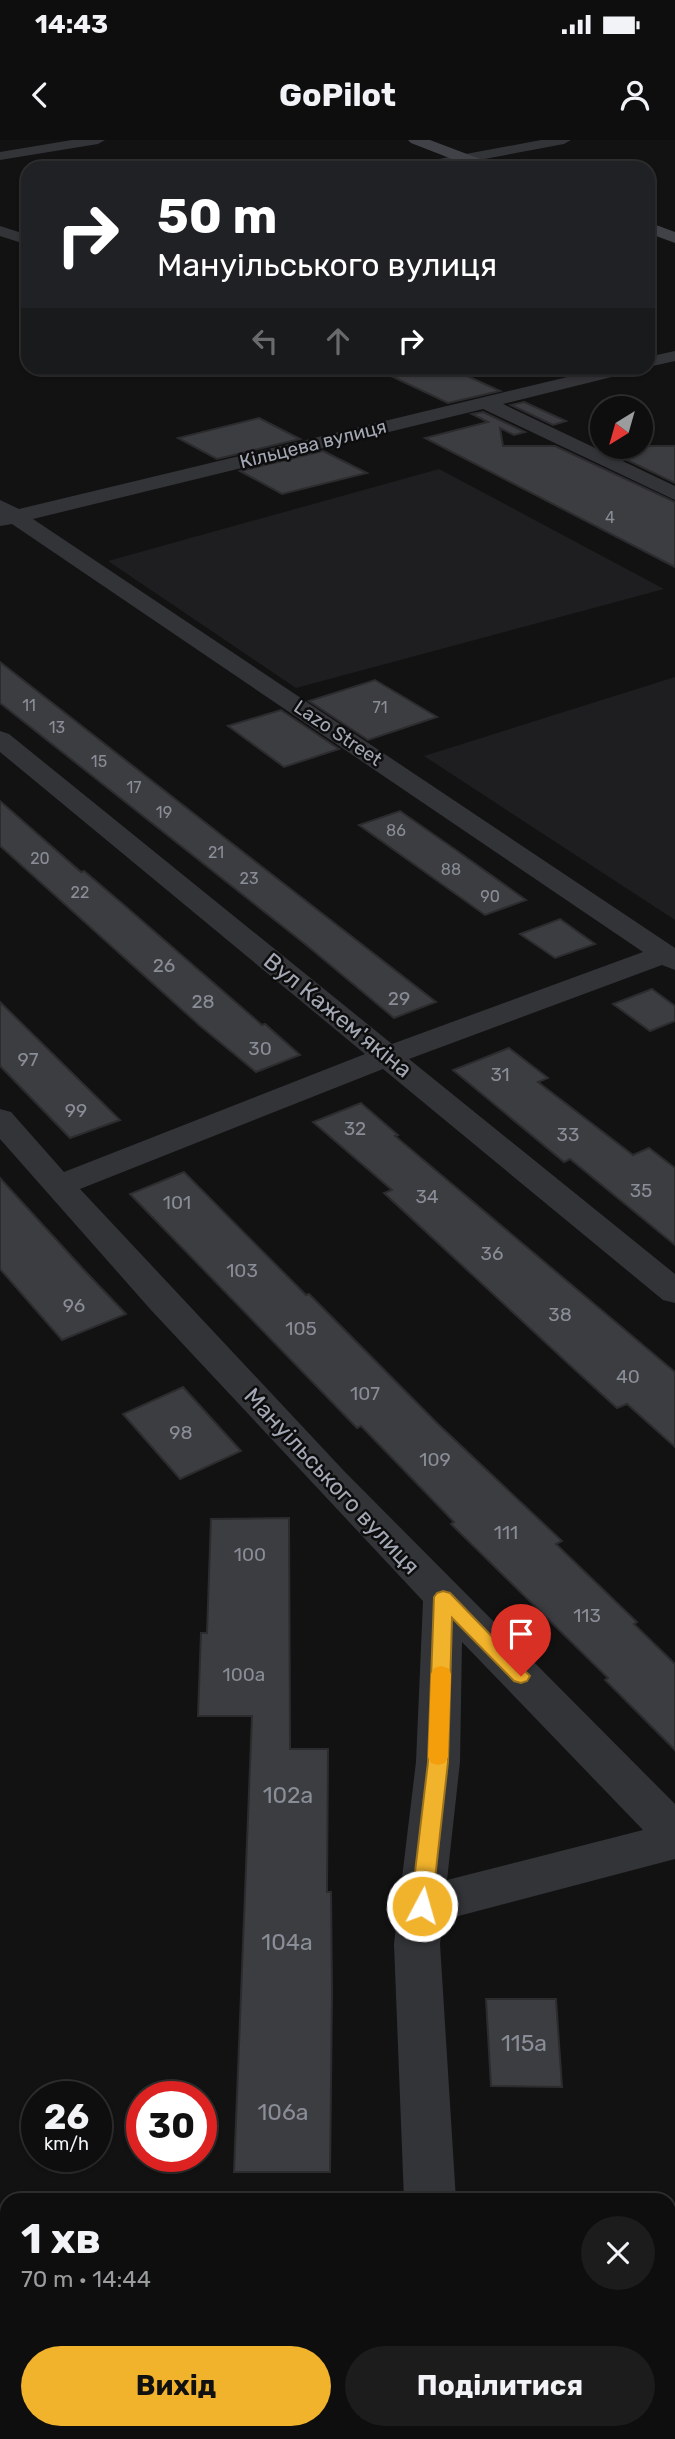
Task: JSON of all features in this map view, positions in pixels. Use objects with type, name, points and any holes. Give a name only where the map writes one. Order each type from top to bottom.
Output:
[{"type":"street","points":[[0,156],[99,140]]},
{"type":"street","points":[[416,140],[472,161]]},
{"type":"street","points":[[448,161],[564,140]]},
{"type":"street","points":[[655,230],[675,238]]},
{"type":"street","points":[[0,231],[21,238]]},
{"type":"street","points":[[0,246],[21,242]]},
{"type":"street","points":[[655,360],[675,356]]},
{"type":"street","name":"Кільцева вулиця","points":[[5,514],[597,375]]},
{"type":"street","points":[[484,402],[675,494]]},
{"type":"street","name":"Lazo Street","points":[[5,514],[670,957]]},
{"type":"street","name":"Вул Кажем'якіна","points":[[0,739],[675,1292]]},
{"type":"street","points":[[58,1186],[388,1056],[670,957]]},
{"type":"street","name":"Мануільського вулиця","points":[[0,1119],[58,1186],[346,1498],[675,1833]]},
{"type":"street","points":[[430,2193],[417,1944],[438,1762],[443,1597]]},
{"type":"street","points":[[422,1906],[675,1840]]},
{"type":"shaded area","points":[[439,469],[664,589],[296,688],[108,561]]},
{"type":"shaded area","points":[[675,677],[675,920],[424,756]]},
{"type":"building","points":[[389,375],[465,375],[500,391],[448,403]]},
{"type":"building","points":[[524,402],[566,421],[553,425],[511,405]]},
{"type":"building","points":[[483,412],[525,432],[514,435],[500,428],[503,446],[555,446],[675,502],[675,567],[425,438],[488,422],[472,414]]},
{"type":"building","points":[[259,418],[300,439],[217,459],[178,438]]},
{"type":"building","points":[[653,446],[675,446],[675,483],[625,459],[653,459]]},
{"type":"building","points":[[323,451],[367,473],[282,494],[240,471]]},
{"type":"building","points":[[0,662],[436,1002],[394,1018],[305,944],[0,703]]},
{"type":"building","points":[[375,680],[437,717],[368,740],[309,701]]},
{"type":"building","points":[[281,710],[339,749],[284,767],[228,726]]},
{"type":"building","points":[[0,801],[300,1055],[256,1072],[199,1025],[0,846]]},
{"type":"building","points":[[400,811],[526,900],[485,915],[359,825]]},
{"type":"building","points":[[560,919],[595,944],[555,958],[520,934]]},
{"type":"building","points":[[652,989],[675,1006],[675,1021],[650,1031],[613,1004]]},
{"type":"building","points":[[0,1002],[120,1120],[70,1138],[0,1066]]},
{"type":"building","points":[[509,1048],[548,1078],[538,1082],[633,1155],[649,1148],[675,1168],[675,1245],[570,1159],[564,1162],[453,1070]]},
{"type":"building","points":[[361,1103],[398,1135],[395,1136],[675,1372],[675,1447],[627,1404],[617,1408],[384,1193],[392,1190],[313,1122]]},
{"type":"building","points":[[184,1172],[438,1424],[562,1541],[556,1544],[637,1622],[634,1624],[675,1664],[675,1750],[605,1680],[608,1678],[451,1524],[454,1522],[361,1426],[357,1428],[130,1194]]},
{"type":"building","points":[[0,1178],[126,1314],[62,1340],[0,1269]]},
{"type":"building","points":[[183,1387],[241,1451],[180,1479],[123,1414]]},
{"type":"building","points":[[289,1518],[290,1749],[328,1749],[327,1892],[331,1892],[332,1991],[330,2172],[234,2172],[252,1716],[198,1716],[201,1633],[207,1633],[211,1519]]},
{"type":"building","points":[[486,1999],[556,1999],[562,2087],[491,2086]]},
{"type":"slow traffic","points":[[438,1757],[441,1674]]},
{"type":"route","points":[[422,1906],[438,1762],[443,1597],[521,1676]]}]
